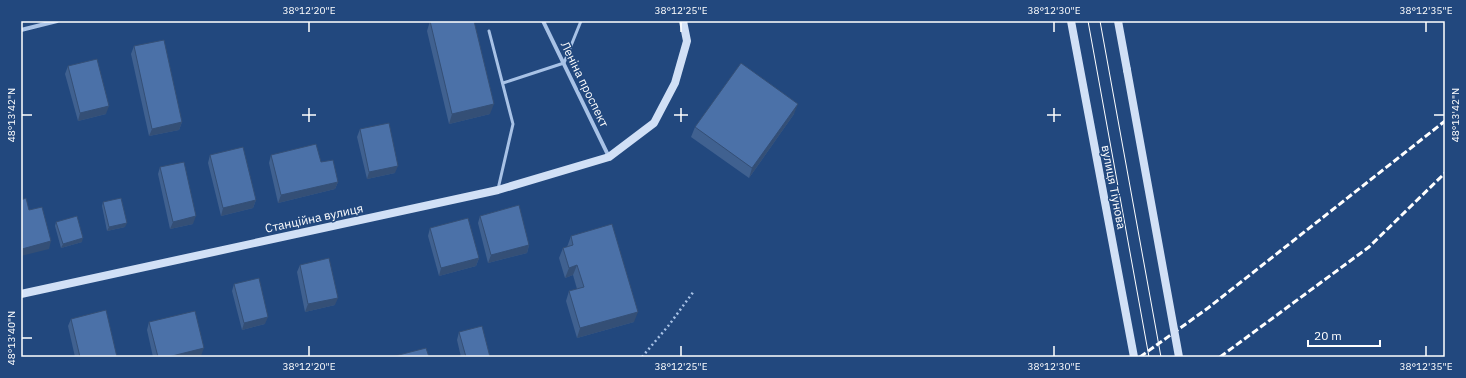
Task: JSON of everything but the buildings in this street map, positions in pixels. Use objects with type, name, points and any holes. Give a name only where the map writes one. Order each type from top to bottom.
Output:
[{"type":"street","points":[[21,30],[57,21]]},
{"type":"street","name":"Леніна проспект","points":[[543,21],[609,157]]},
{"type":"street","points":[[609,157],[654,123],[677,76],[687,41],[683,21]]},
{"type":"street","name":"вулиця Тіунова","points":[[1070,21],[1134,357]]},
{"type":"street","points":[[1118,21],[1179,357]]},
{"type":"street","name":"Станційна вулиця","points":[[21,294],[498,190],[609,157]]},
{"type":"lane","points":[[503,83],[564,63],[580,21]]},
{"type":"lane","points":[[489,31],[513,124],[498,190]]},
{"type":"path","points":[[642,357],[670,325],[694,291]]},
{"type":"tram line","points":[[1088,21],[1149,357]]},
{"type":"tram line","points":[[1100,21],[1161,357]]},
{"type":"railway","points":[[1140,357],[1208,308],[1445,121]]},
{"type":"railway","points":[[1220,357],[1369,247],[1445,173]]}]
